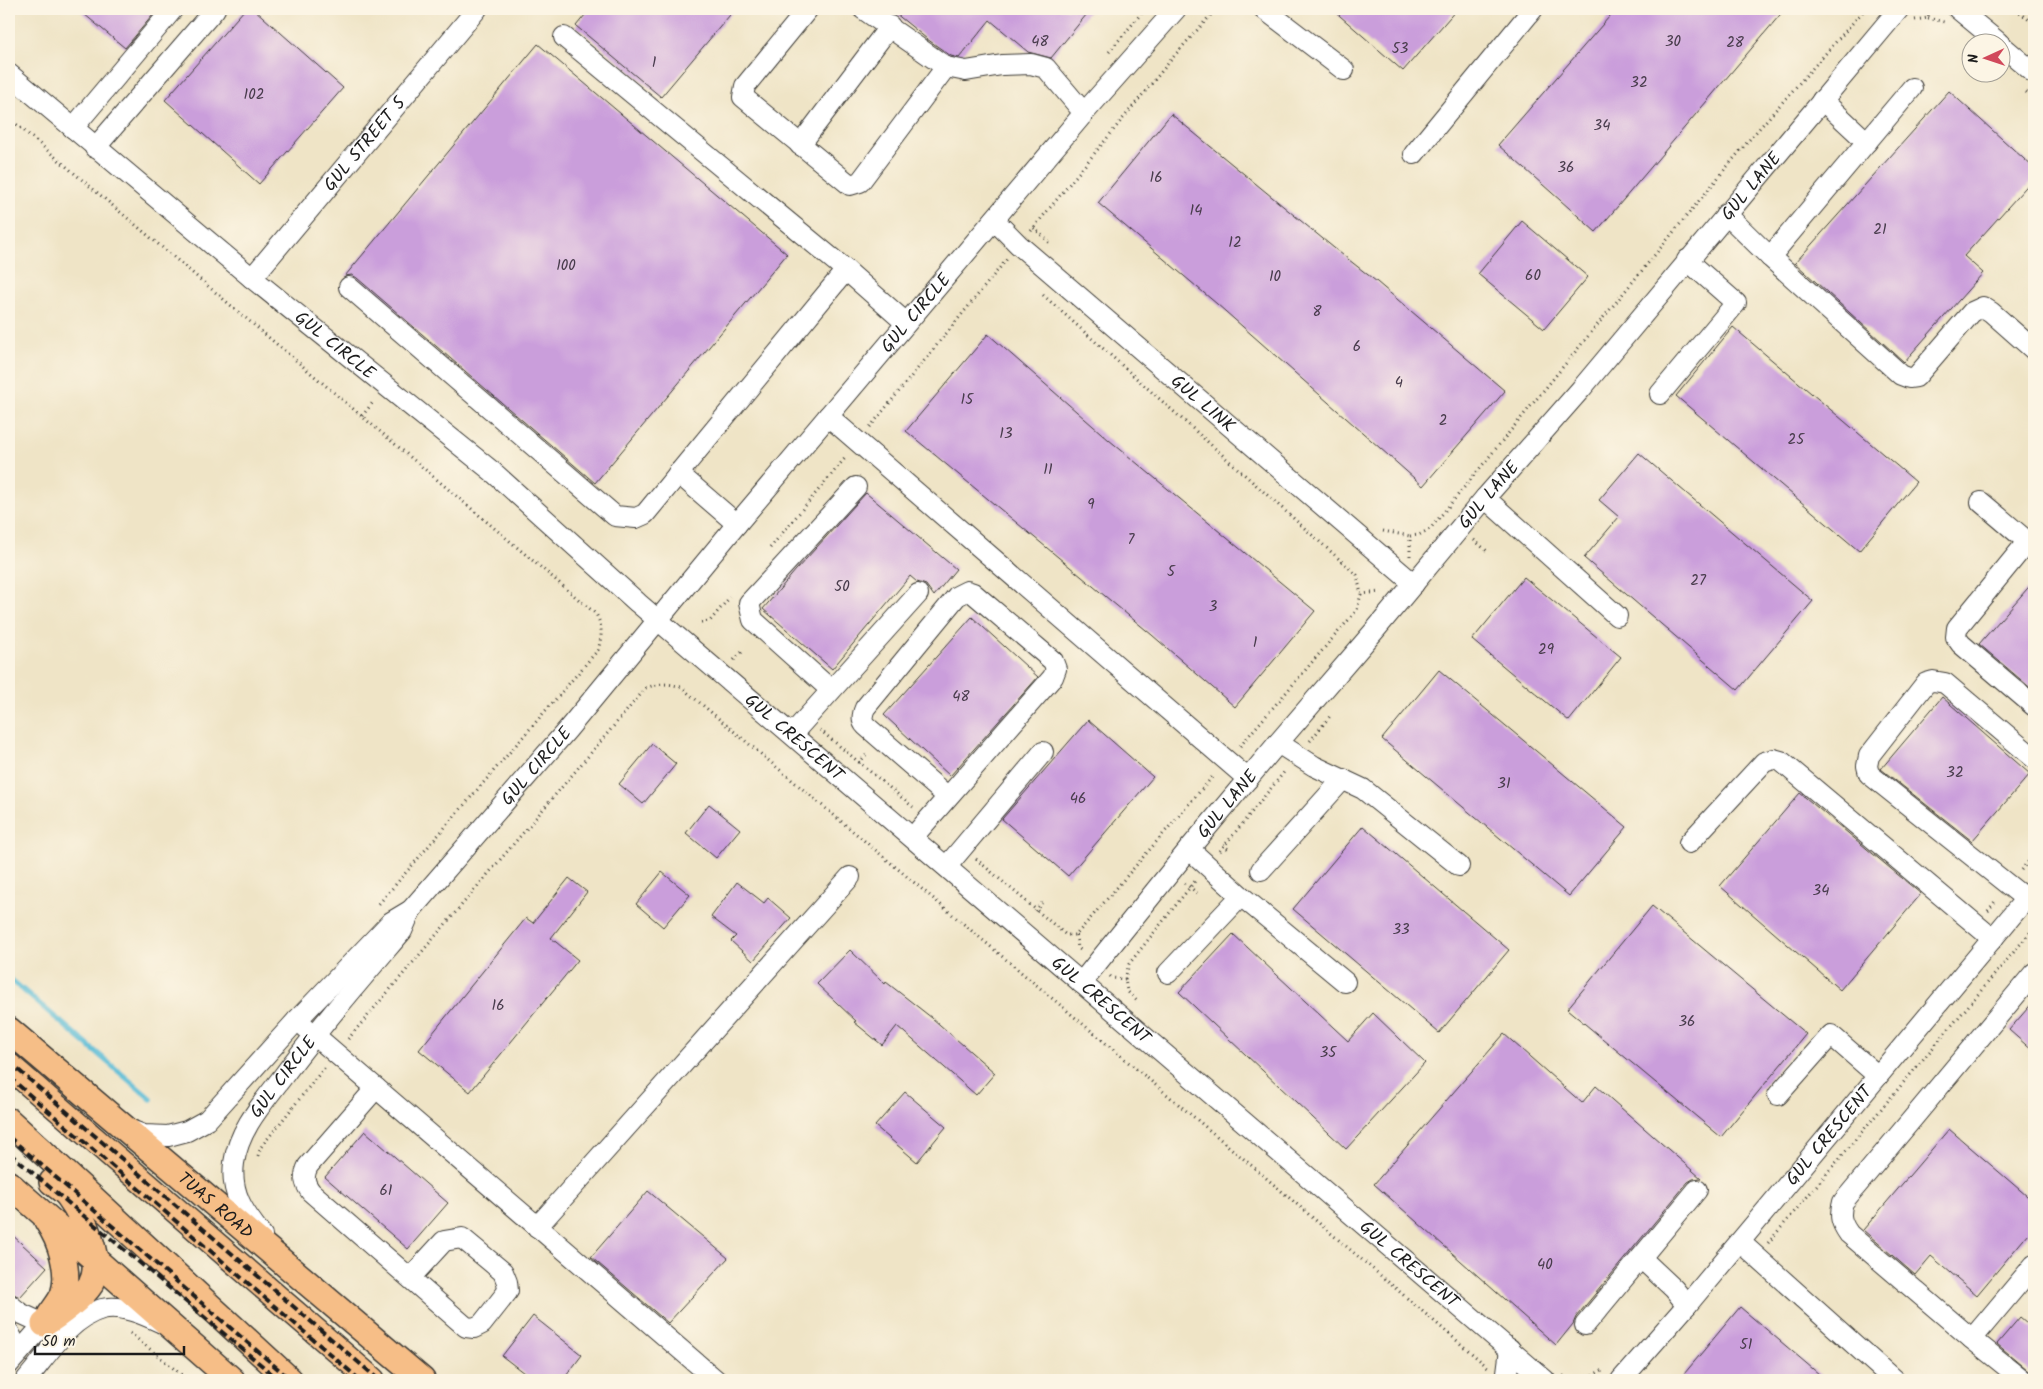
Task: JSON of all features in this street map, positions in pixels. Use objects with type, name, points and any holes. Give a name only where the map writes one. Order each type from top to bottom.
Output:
[{"type":"main road","name":"TUAS ROAD","points":[[9,1030],[422,1380]]},
{"type":"main road","name":"TUAS ROAD","points":[[9,1066],[372,1380]]},
{"type":"main road","points":[[13,1125],[26,1159],[68,1196],[85,1221],[94,1258],[91,1283],[62,1314],[44,1324]]},
{"type":"main road","points":[[13,1125],[290,1380]]},
{"type":"main road","points":[[9,1184],[232,1380]]},
{"type":"main road","points":[[40,1210],[53,1230],[66,1273],[63,1296],[44,1324]]},
{"type":"street","points":[[73,128],[173,9]]},
{"type":"street","points":[[95,148],[215,9]]},
{"type":"street","name":"GUL STREET 5","points":[[252,278],[477,9]]},
{"type":"street","points":[[808,9],[745,86],[743,98],[850,185],[860,182],[946,67]]},
{"type":"street","points":[[863,9],[890,26],[946,67],[966,71],[1002,65],[1031,64],[1046,68],[1084,113]]},
{"type":"street","name":"GUL CIRCLE","points":[[282,1260],[244,1212],[238,1201],[234,1183],[234,1164],[242,1135],[250,1121],[314,1036],[402,931],[411,910],[568,728],[737,524],[1084,113],[1176,9]]},
{"type":"street","points":[[1264,9],[1344,70]]},
{"type":"street","points":[[1414,154],[1533,9]]},
{"type":"street","name":"GUL LANE","points":[[1081,983],[1189,849],[1278,743],[1414,584],[1484,498],[1562,411],[1899,9]]},
{"type":"street","points":[[1958,9],[1985,32]]},
{"type":"street","points":[[800,145],[890,26]]},
{"type":"street","points":[[564,37],[846,270],[906,323]]},
{"type":"street","points":[[2010,53],[2034,73]]},
{"type":"street","name":"GUL CIRCLE","points":[[16,82],[252,278],[493,472],[658,619]]},
{"type":"street","points":[[1770,257],[1912,88]]},
{"type":"street","points":[[1822,100],[1867,142]]},
{"type":"street","points":[[1726,214],[1770,257],[1901,375],[1909,378],[1916,377],[1972,312],[1983,307],[2034,350]]},
{"type":"street","name":"GUL LINK","points":[[994,220],[1414,584]]},
{"type":"street","points":[[1660,394],[1736,303],[1687,260]]},
{"type":"street","points":[[349,287],[615,516],[636,518],[644,514],[846,270]]},
{"type":"street","points":[[828,416],[1248,779]]},
{"type":"street","points":[[678,473],[737,524]]},
{"type":"street","points":[[831,690],[752,620],[749,603],[856,487]]},
{"type":"street","points":[[1484,498],[1617,616]]},
{"type":"street","points":[[1981,502],[2031,544],[1957,628],[1956,637],[1961,644],[2034,706]]},
{"type":"street","points":[[913,837],[1053,677],[1056,669],[1053,661],[973,593],[967,591],[958,596],[864,708],[862,714],[866,726],[948,796]]},
{"type":"street","points":[[793,733],[918,594]]},
{"type":"street","name":"GUL CRESCENT","points":[[658,619],[1510,1349],[1550,1375]]},
{"type":"street","points":[[2030,894],[2008,885],[1869,774],[1867,766],[1869,756],[1926,683],[1933,681],[1945,683],[2034,758]]},
{"type":"street","points":[[1278,743],[1314,766],[1363,789],[1458,866]]},
{"type":"street","points":[[947,866],[1044,752]]},
{"type":"street","points":[[1689,843],[1764,762],[1781,761],[1992,939]]},
{"type":"street","points":[[1261,870],[1343,779]]},
{"type":"street","points":[[1189,849],[1241,896],[1345,982]]},
{"type":"street","points":[[538,1227],[850,877]]},
{"type":"street","name":"GUL CRESCENT","points":[[1616,1373],[1687,1305],[2030,894]]},
{"type":"street","points":[[1168,973],[1241,896]]},
{"type":"street","name":"GUL CIRCLE","points":[[120,1126],[144,1135],[154,1136],[182,1134],[207,1120],[297,1020],[391,922],[411,910]]},
{"type":"street","points":[[2023,1380],[1849,1234],[1842,1224],[1840,1212],[1844,1202],[2034,973]]},
{"type":"street","points":[[297,1020],[716,1380]]},
{"type":"street","points":[[1778,1095],[1832,1035],[1878,1076]]},
{"type":"street","points":[[376,1088],[308,1166],[305,1181],[311,1192],[464,1325],[471,1328],[482,1324],[508,1291],[508,1282],[503,1272],[462,1238],[444,1241],[410,1278]]},
{"type":"street","points":[[1585,1324],[1697,1190]]},
{"type":"street","points":[[1740,1242],[1894,1380]]},
{"type":"street","points":[[1641,1258],[1674,1289],[1687,1305]]},
{"type":"street","points":[[1972,1339],[2034,1265]]},
{"type":"street","points":[[9,1304],[20,1313],[44,1324],[14,1358]]},
{"type":"street","points":[[26,1380],[68,1330],[87,1316],[103,1309],[128,1310],[173,1328]]},
{"type":"street","points":[[9,1332],[14,1358]]},
{"type":"street","points":[[1501,1377],[1510,1349]]},
{"type":"path","points":[[766,554],[1175,55],[1216,9]]},
{"type":"path","points":[[1361,594],[1380,592],[1399,570],[1411,555],[1410,536],[1430,529],[1749,140],[1865,9]]},
{"type":"path","points":[[2016,9],[2034,24]]},
{"type":"path","points":[[9,118],[596,614],[601,625],[602,637],[598,650],[371,914]]},
{"type":"path","points":[[702,622],[710,621],[735,591]]},
{"type":"path","points":[[257,1158],[261,1147],[335,1054],[646,688],[656,684],[668,684],[681,687],[1501,1377]]},
{"type":"path","points":[[1976,925],[2034,855]]},
{"type":"path","points":[[1756,1256],[2034,928]]},
{"type":"path","points":[[1076,934],[1078,948],[1112,978],[1125,978],[1127,991],[1143,1007]]},
{"type":"path","points":[[128,1330],[188,1380]]},
{"type":"path","points":[[1550,1375],[1577,1380],[1616,1373]]},
{"type":"building","points":[[78,9],[158,9],[125,48]]},
{"type":"building","points":[[245,9],[254,9],[343,88],[259,184],[165,100]]},
{"type":"building","points":[[590,9],[735,9],[661,97],[576,26]]},
{"type":"building","points":[[890,9],[1091,9],[1051,58],[1028,52],[990,20],[959,58],[951,56],[927,39]]},
{"type":"building","points":[[1332,9],[1457,9],[1403,71]]},
{"type":"building","points":[[1616,9],[1785,9],[1596,232],[1498,145]]},
{"type":"building","points":[[538,44],[787,254],[595,483],[357,278],[352,275],[345,276]]},
{"type":"building","points":[[1949,91],[2034,168],[2034,178],[1964,256],[1983,273],[1904,362],[1795,263]]},
{"type":"building","points":[[1171,114],[1377,282],[1505,391],[1423,486],[1217,304],[1098,203]]},
{"type":"building","points":[[1522,221],[1588,277],[1544,329],[1478,274]]},
{"type":"building","points":[[1733,327],[1916,482],[1859,551],[1676,396]]},
{"type":"building","points":[[988,334],[1109,440],[1315,611],[1235,707],[1152,635],[906,431]]},
{"type":"building","points":[[1639,453],[1813,601],[1738,690],[1584,558],[1619,517],[1599,500]]},
{"type":"building","points":[[866,493],[956,569],[934,596],[926,585],[917,582],[910,576],[832,669],[763,609]]},
{"type":"building","points":[[1524,577],[1621,657],[1569,721],[1472,640]]},
{"type":"building","points":[[2034,581],[2034,691],[1979,644]]},
{"type":"building","points":[[972,617],[1038,677],[950,776],[884,715]]},
{"type":"building","points":[[1439,670],[1627,827],[1569,896],[1382,739]]},
{"type":"building","points":[[1942,697],[2030,774],[1972,841],[1881,769]]},
{"type":"building","points":[[1088,720],[1153,777],[1068,876],[1002,819]]},
{"type":"building","points":[[652,744],[676,764],[643,804],[619,784]]},
{"type":"building","points":[[1800,793],[1921,894],[1840,990],[1720,886]]},
{"type":"building","points":[[709,804],[740,829],[716,858],[686,833]]},
{"type":"building","points":[[1363,826],[1509,950],[1439,1033],[1293,909]]},
{"type":"building","points":[[662,872],[690,895],[663,927],[636,904]]},
{"type":"building","points":[[569,878],[587,892],[551,938],[578,960],[470,1092],[419,1050],[526,918],[533,923]]},
{"type":"building","points":[[737,882],[764,903],[768,898],[791,918],[753,961],[731,941],[736,936],[711,917]]},
{"type":"building","points":[[1652,906],[1806,1034],[1721,1137],[1567,1009]]},
{"type":"building","points":[[1233,934],[1348,1041],[1373,1013],[1425,1063],[1346,1149],[1179,992]]},
{"type":"building","points":[[850,950],[885,984],[886,982],[932,1018],[995,1073],[976,1095],[897,1026],[882,1045],[854,1022],[856,1021],[817,984]]},
{"type":"building","points":[[2034,1001],[2034,1052],[2009,1030]]},
{"type":"building","points":[[1504,1034],[1582,1103],[1596,1086],[1701,1178],[1688,1182],[1576,1317],[1573,1324],[1556,1345],[1374,1184]]},
{"type":"building","points":[[905,1092],[946,1127],[917,1162],[875,1126]]},
{"type":"building","points":[[1949,1129],[2034,1202],[2034,1227],[1977,1295],[1931,1256],[1915,1275],[1863,1230]]},
{"type":"building","points":[[365,1131],[448,1203],[408,1249],[325,1177]]},
{"type":"building","points":[[648,1191],[728,1258],[668,1323],[591,1257]]},
{"type":"building","points":[[9,1232],[47,1267],[20,1297],[9,1292]]},
{"type":"building","points":[[1740,1307],[1826,1380],[1679,1380]]},
{"type":"building","points":[[533,1316],[582,1355],[563,1380],[533,1380],[502,1356]]},
{"type":"building","points":[[2020,1317],[2034,1329],[2034,1375],[1997,1344]]},
{"type":"waterway","points":[[9,978],[151,1099]]},
{"type":"railway","points":[[9,1062],[379,1380]]},
{"type":"railway","points":[[9,1077],[360,1380]]},
{"type":"railway","points":[[9,1137],[291,1380]]},
{"type":"railway","points":[[9,1153],[272,1374]]}]
